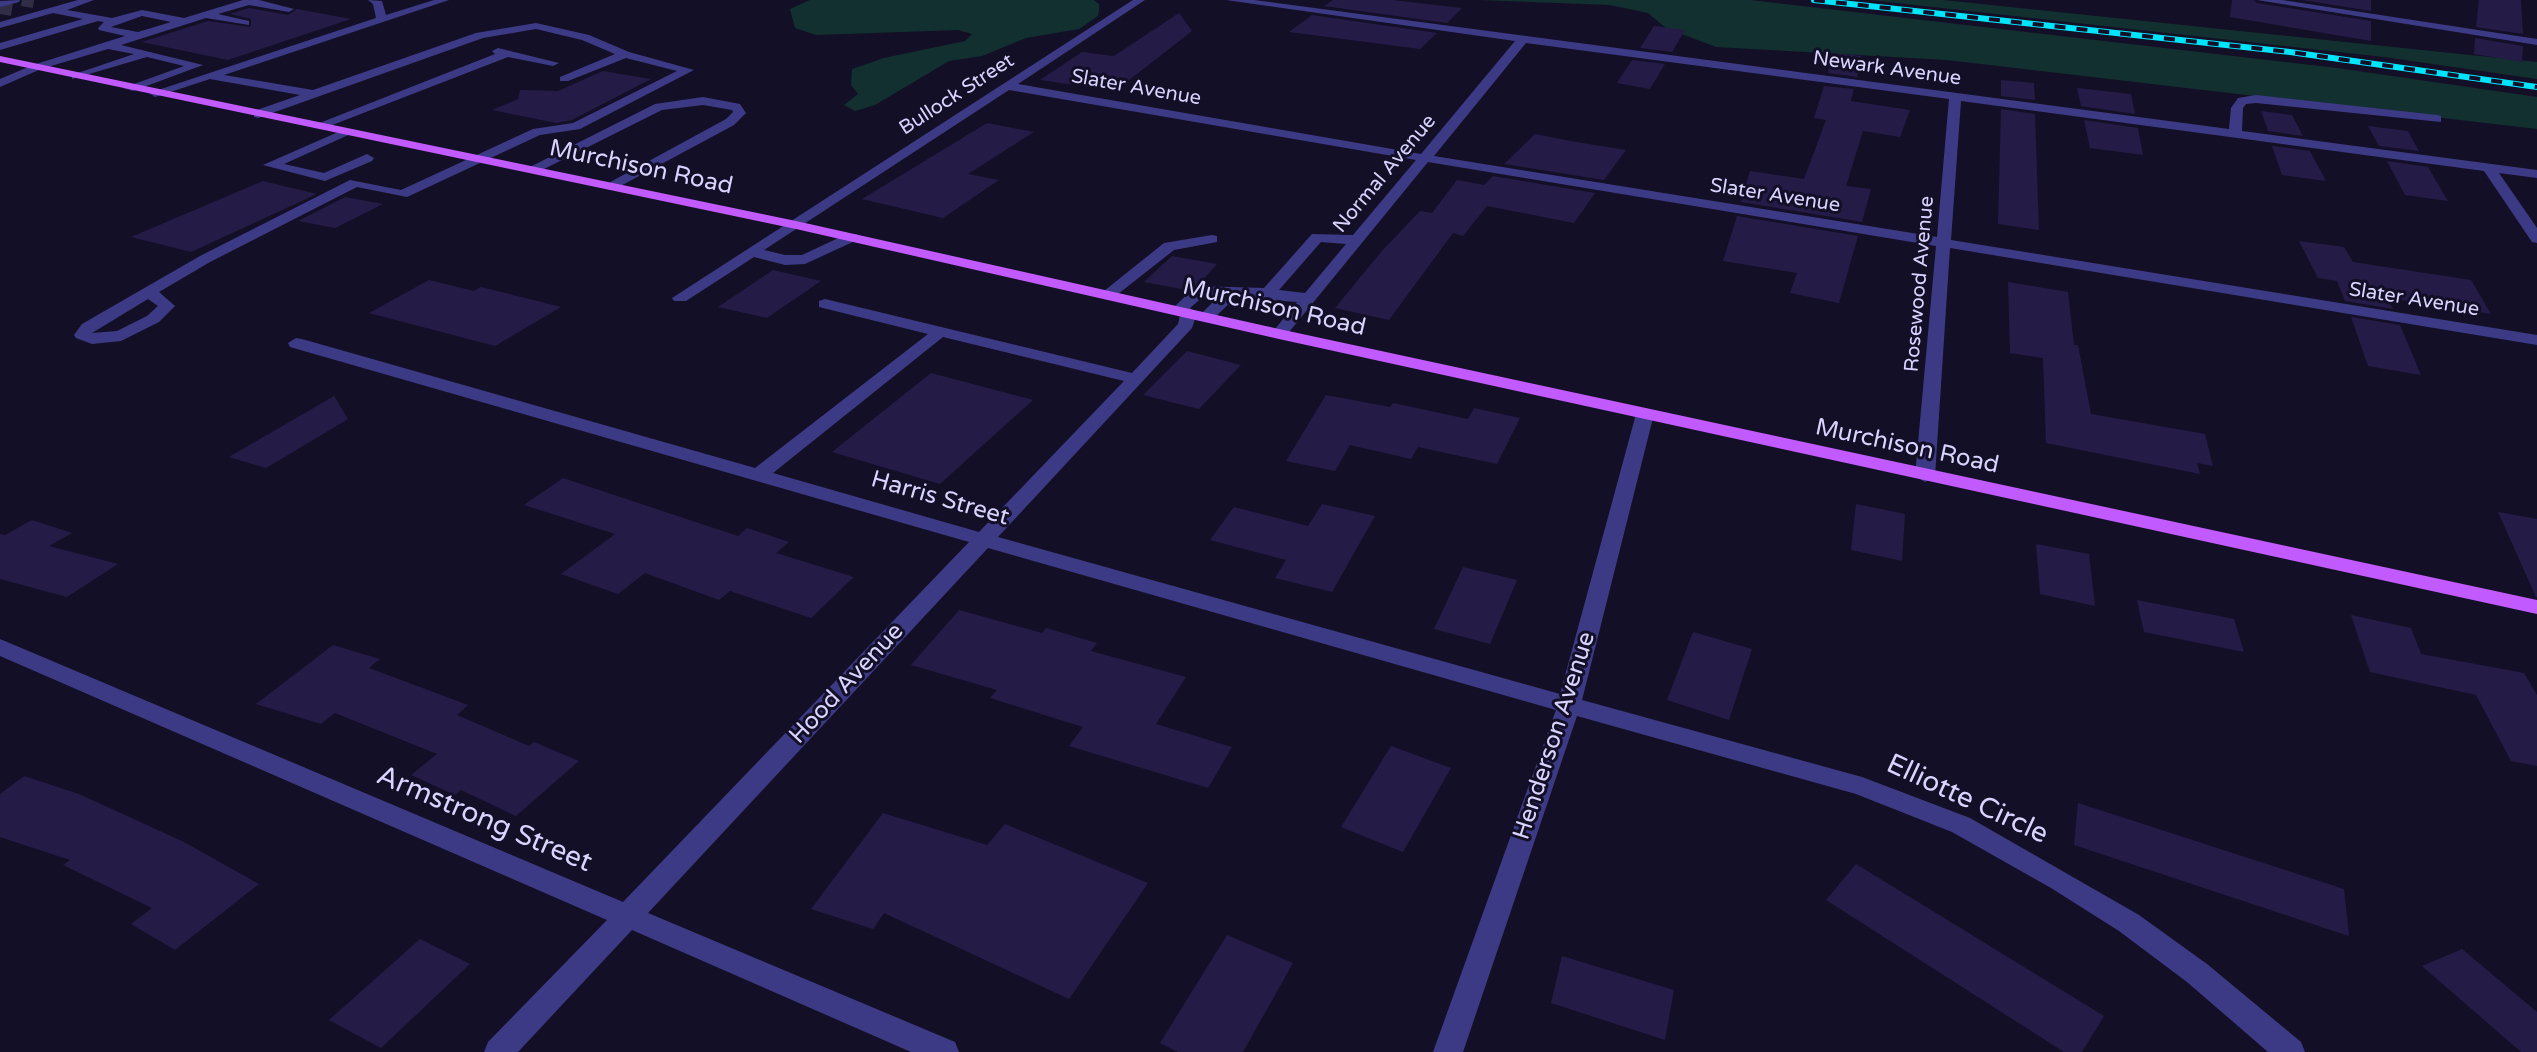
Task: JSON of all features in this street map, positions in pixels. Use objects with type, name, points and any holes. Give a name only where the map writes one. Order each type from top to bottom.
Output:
[{"type":"main road","name":"Murchison Road","points":[[0,59],[852,237],[1925,476],[2537,607]]},
{"type":"street","points":[[58,9],[89,0]]},
{"type":"street","points":[[373,0],[378,3],[382,20]]},
{"type":"street","points":[[155,93],[444,0]]},
{"type":"street","name":"Bullock Street","points":[[680,298],[1140,0]]},
{"type":"street","name":"Newark Avenue","points":[[1231,0],[2537,174]]},
{"type":"street","points":[[2262,0],[2537,42]]},
{"type":"street","points":[[0,83],[37,67],[251,1],[289,9]]},
{"type":"street","points":[[0,4],[58,9],[112,21]]},
{"type":"street","points":[[0,16],[18,6]]},
{"type":"street","points":[[0,25],[18,6]]},
{"type":"street","points":[[138,36],[103,28],[112,21],[142,13],[185,21]]},
{"type":"street","points":[[205,15],[245,23]]},
{"type":"street","points":[[0,47],[98,18]]},
{"type":"street","points":[[148,293],[160,298],[167,306],[153,319],[121,336],[92,339],[82,335],[88,327],[205,259],[355,183],[402,194],[537,132],[576,126],[688,70],[625,54],[585,37],[536,26],[507,29],[459,42],[258,114]]},
{"type":"street","name":"Normal Avenue","points":[[1279,334],[1307,298],[1316,264],[1356,240],[1523,39]]},
{"type":"street","points":[[459,42],[553,63]]},
{"type":"street","points":[[106,45],[197,65],[129,88]]},
{"type":"street","points":[[318,126],[507,53]]},
{"type":"street","points":[[76,77],[146,54]]},
{"type":"street","points":[[564,79],[625,54]]},
{"type":"street","points":[[208,75],[312,94]]},
{"type":"street","name":"Slater Avenue","points":[[1007,86],[1424,158],[2537,340]]},
{"type":"street","points":[[326,89],[379,103]]},
{"type":"street","name":"Rosewood Avenue","points":[[1925,476],[1955,96]]},
{"type":"street","points":[[2235,133],[2237,108],[2242,101],[2256,99],[2437,119]]},
{"type":"street","points":[[531,170],[659,107],[703,101],[736,107],[740,113],[730,122],[610,186]]},
{"type":"street","points":[[349,132],[270,165],[325,177],[367,158]]},
{"type":"street","points":[[2488,167],[2537,239]]},
{"type":"street","points":[[753,252],[785,260],[805,259],[852,237]]},
{"type":"street","points":[[1268,293],[1316,264],[1317,237],[1356,240]]},
{"type":"street","points":[[1107,295],[1169,246],[1212,239]]},
{"type":"street","points":[[1191,314],[1202,289],[1307,298]]},
{"type":"street","points":[[1191,314],[1231,293]]},
{"type":"street","points":[[825,304],[1136,379]]},
{"type":"street","name":"Hood Avenue","points":[[499,1052],[1136,379],[1186,325],[1191,314]]},
{"type":"street","points":[[760,474],[940,332]]},
{"type":"street","name":"Harris Street","points":[[296,343],[1569,705]]},
{"type":"street","name":"Henderson Avenue","points":[[1448,1052],[1569,705],[1645,414]]},
{"type":"street","name":"Armstrong Street","points":[[0,647],[944,1052]]},
{"type":"street","name":"Elliotte Circle","points":[[1569,705],[1862,786],[1961,825],[2129,923],[2197,973],[2290,1052]]},
{"type":"green space","points":[[810,0],[1094,0],[1099,4],[1099,11],[1098,16],[1079,29],[1026,38],[982,56],[949,61],[875,105],[855,111],[844,105],[858,94],[851,85],[852,69],[884,58],[965,41],[972,34],[958,30],[816,35],[795,28],[790,9]]},
{"type":"green space","points":[[1479,0],[1750,0],[2337,68],[2537,97],[2537,129],[1947,60],[1716,47],[1666,28],[1648,13],[1610,5]]},
{"type":"green space","points":[[1870,0],[1943,0],[2537,62],[2537,79],[2384,57]]},
{"type":"building","points":[[1333,0],[1392,0],[1462,8],[1447,23],[1324,6]]},
{"type":"building","points":[[2232,0],[2254,0],[2257,3],[2371,21],[2371,41],[2230,17]]},
{"type":"building","points":[[2302,0],[2371,0],[2371,11]]},
{"type":"building","points":[[2479,0],[2521,0],[2523,34],[2476,27]]},
{"type":"building","points":[[249,8],[288,15],[297,9],[351,19],[228,60],[142,42],[208,21],[251,27],[251,19],[230,14]]},
{"type":"building","points":[[1179,13],[1192,31],[1115,91],[1040,80],[1082,52],[1114,56]]},
{"type":"building","points":[[1312,15],[1437,33],[1420,49],[1289,32]]},
{"type":"building","points":[[1654,26],[1685,30],[1672,52],[1640,48]]},
{"type":"building","points":[[2475,38],[2523,46],[2522,62],[2474,54]]},
{"type":"building","points":[[1834,53],[1862,56],[1857,77],[1828,73]]},
{"type":"building","points":[[1632,60],[1665,64],[1650,89],[1617,83]]},
{"type":"building","points":[[603,71],[651,79],[572,120],[556,123],[492,110],[518,99],[520,90],[558,91]]},
{"type":"building","points":[[2001,80],[2034,83],[2035,100],[2001,96]]},
{"type":"building","points":[[1824,86],[1854,89],[1851,101],[1910,110],[1900,137],[1863,131],[1846,186],[1871,189],[1862,222],[1741,202],[1750,171],[1804,179],[1826,120],[1814,118]]},
{"type":"building","points":[[2077,88],[2131,94],[2135,114],[2081,106]]},
{"type":"building","points":[[2001,109],[2035,114],[2039,230],[1998,224]]},
{"type":"building","points":[[2261,111],[2292,115],[2303,136],[2268,131]]},
{"type":"building","points":[[2084,120],[2138,128],[2143,155],[2090,148]]},
{"type":"building","points":[[987,123],[1034,132],[968,174],[999,180],[943,218],[862,199]]},
{"type":"building","points":[[2368,126],[2408,131],[2419,151],[2379,146]]},
{"type":"building","points":[[1535,134],[1626,150],[1604,180],[1504,164]]},
{"type":"building","points":[[2272,146],[2310,151],[2326,181],[2282,175]]},
{"type":"building","points":[[2387,161],[2428,167],[2448,201],[2405,195]]},
{"type":"building","points":[[1493,176],[1595,193],[1574,223],[1487,206],[1463,236],[1453,233],[1389,320],[1335,308],[1420,211],[1432,213],[1457,180],[1484,185]]},
{"type":"building","points":[[263,181],[317,194],[191,252],[131,237]]},
{"type":"building","points":[[345,197],[383,204],[335,228],[298,221]]},
{"type":"building","points":[[1737,216],[1858,236],[1839,303],[1790,293],[1797,273],[1723,261]]},
{"type":"building","points":[[2299,241],[2344,247],[2353,262],[2471,280],[2491,314],[2388,298],[2393,309],[2345,301],[2337,281],[2318,278]]},
{"type":"building","points":[[1172,256],[1217,264],[1200,283],[1187,290],[1144,282]]},
{"type":"building","points":[[773,270],[821,281],[767,318],[718,307]]},
{"type":"building","points":[[429,280],[474,291],[481,287],[561,307],[495,346],[369,313]]},
{"type":"building","points":[[2008,282],[2068,292],[2074,345],[2078,345],[2091,414],[2205,434],[2213,466],[2197,463],[2200,474],[2046,443],[2043,358],[2010,353]]},
{"type":"building","points":[[2351,317],[2400,325],[2421,375],[2368,366]]},
{"type":"building","points":[[1187,351],[1241,365],[1199,409],[1143,395]]},
{"type":"building","points":[[931,373],[1033,400],[940,484],[832,452]]},
{"type":"building","points":[[1326,395],[1390,407],[1393,403],[1468,419],[1474,408],[1520,418],[1497,464],[1418,447],[1411,459],[1350,445],[1335,471],[1286,461]]},
{"type":"building","points":[[334,396],[348,419],[266,468],[229,457]]},
{"type":"building","points":[[563,478],[738,536],[747,528],[789,542],[776,553],[854,577],[811,618],[730,591],[719,600],[645,573],[618,594],[561,574],[615,534],[524,505]]},
{"type":"building","points":[[1322,504],[1375,516],[1332,592],[1275,578],[1286,560],[1210,540],[1234,507],[1308,526]]},
{"type":"building","points":[[1856,504],[1905,514],[1902,561],[1851,550]]},
{"type":"building","points":[[2498,512],[2537,519],[2537,597],[2536,597]]},
{"type":"building","points":[[32,520],[72,533],[49,546],[118,564],[67,597],[0,579],[0,534],[5,535]]},
{"type":"building","points":[[2036,544],[2089,554],[2095,606],[2040,594]]},
{"type":"building","points":[[1463,567],[1517,580],[1490,644],[1434,629]]},
{"type":"building","points":[[2137,600],[2234,619],[2244,652],[2144,632]]},
{"type":"building","points":[[959,610],[1042,633],[1046,628],[1097,643],[1091,651],[1186,677],[1156,724],[1232,747],[1208,788],[1069,746],[1083,727],[990,698],[997,690],[911,665]]},
{"type":"building","points":[[2351,615],[2411,628],[2421,654],[2524,673],[2537,695],[2537,766],[2511,761],[2476,695],[2370,672]]},
{"type":"building","points":[[1693,632],[1752,649],[1729,720],[1667,700]]},
{"type":"building","points":[[333,645],[380,659],[369,668],[468,705],[457,715],[529,746],[534,742],[579,761],[516,816],[461,790],[455,795],[411,775],[437,754],[335,713],[321,724],[256,704]]},
{"type":"building","points":[[1391,746],[1451,768],[1403,852],[1341,827]]},
{"type":"building","points":[[24,776],[79,794],[184,842],[259,884],[175,950],[131,924],[152,908],[63,865],[70,860],[0,837],[0,794]]},
{"type":"building","points":[[2078,803],[2344,889],[2349,936],[2074,845]]},
{"type":"building","points":[[883,813],[987,845],[1005,824],[1148,883],[1069,999],[884,913],[873,929],[811,909]]},
{"type":"building","points":[[1856,864],[2104,1016],[2082,1052],[2064,1052],[1826,900]]},
{"type":"building","points":[[1227,935],[1293,963],[1243,1052],[1178,1052],[1160,1043]]},
{"type":"building","points":[[420,939],[470,964],[381,1048],[329,1020]]},
{"type":"building","points":[[2462,949],[2537,1012],[2537,1052],[2521,1052],[2422,966]]},
{"type":"building","points":[[1562,956],[1674,990],[1665,1040],[1551,1003]]},
{"type":"tunnel","points":[[22,0],[38,3]]},
{"type":"tunnel","points":[[0,8],[12,10]]},
{"type":"railway","points":[[1814,0],[2290,52],[2537,87]]}]
